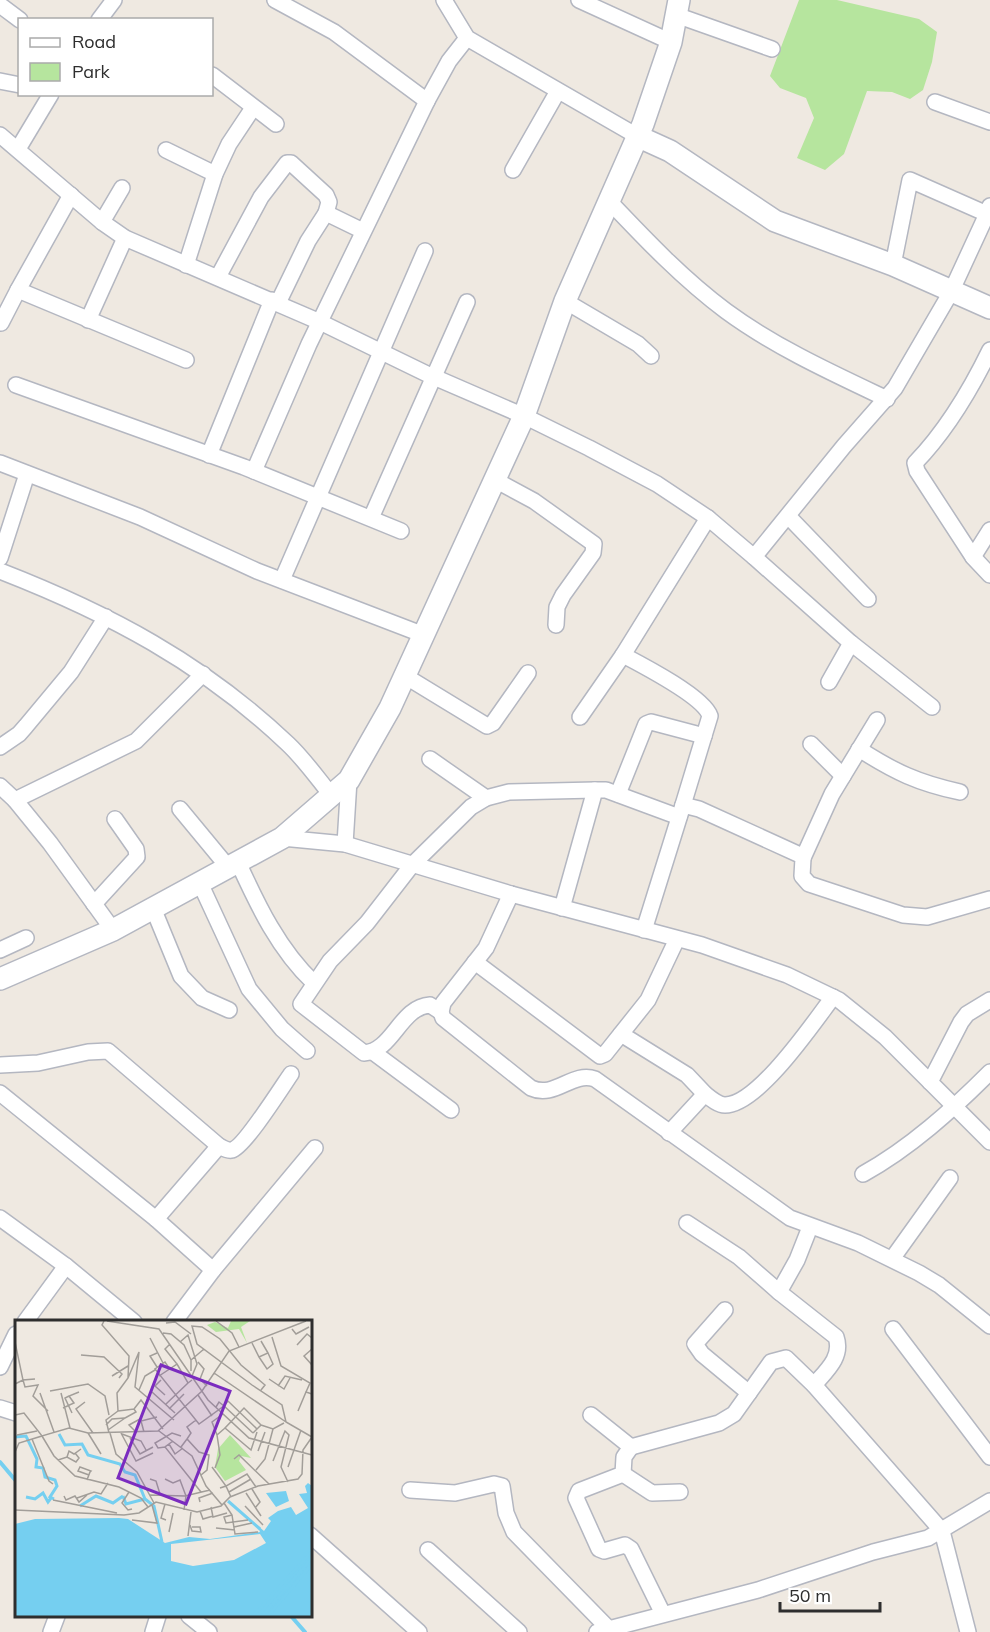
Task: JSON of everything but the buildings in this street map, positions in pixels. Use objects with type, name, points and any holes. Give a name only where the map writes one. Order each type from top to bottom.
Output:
[{"type":"street","points":[[275,0],[334,32],[427,101]]},
{"type":"street","points":[[444,0],[467,38],[637,136],[670,151],[775,221],[893,265],[990,308]]},
{"type":"street","points":[[579,0],[671,42]]},
{"type":"street","points":[[100,18],[110,1]]},
{"type":"street","points":[[0,5],[18,18]]},
{"type":"street","points":[[0,980],[113,930],[282,838],[349,780],[390,708],[524,416],[563,307],[637,136],[671,42],[678,8],[772,49]]},
{"type":"street","points":[[254,471],[363,231],[427,101],[449,61],[467,38]]},
{"type":"street","points":[[213,76],[276,124]]},
{"type":"street","points":[[0,81],[18,85]]},
{"type":"street","points":[[513,170],[558,91]]},
{"type":"street","points":[[49,96],[7,144],[102,222],[125,238],[320,322],[434,377],[524,416],[657,484],[708,519],[851,643],[932,707]]},
{"type":"street","points":[[935,102],[990,122]]},
{"type":"street","points":[[186,265],[215,174],[229,144],[253,108]]},
{"type":"street","points":[[166,150],[215,174]]},
{"type":"street","points":[[209,454],[275,302],[326,213],[329,202],[326,195],[291,163],[287,163],[261,198],[218,277]]},
{"type":"street","points":[[754,557],[844,446],[887,399],[951,292],[989,212],[910,180],[893,265]]},
{"type":"street","points":[[102,222],[122,189]]},
{"type":"street","points":[[2,323],[71,195]]},
{"type":"street","points":[[609,201],[661,256],[726,311],[797,355],[887,399]]},
{"type":"street","points":[[326,213],[363,231]]},
{"type":"street","points":[[88,320],[125,238]]},
{"type":"street","points":[[282,580],[425,251]]},
{"type":"street","points":[[18,290],[186,360]]},
{"type":"street","points":[[372,518],[467,302]]},
{"type":"street","points":[[563,307],[638,344],[651,356]]},
{"type":"street","points":[[990,350],[972,387],[947,424],[915,463],[917,471],[973,557],[990,574]]},
{"type":"street","points":[[16,386],[209,454],[401,531]]},
{"type":"street","points":[[0,463],[140,517],[282,580],[424,635]]},
{"type":"street","points":[[0,558],[27,474]]},
{"type":"street","points":[[495,480],[534,501],[594,544],[593,553],[557,607],[556,625]]},
{"type":"street","points":[[788,516],[868,599]]},
{"type":"street","points":[[580,717],[623,655],[708,519]]},
{"type":"street","points":[[973,557],[990,530]]},
{"type":"street","points":[[2,576],[106,618],[162,646],[236,698],[290,746],[332,796]]},
{"type":"street","points":[[0,747],[13,740],[26,726],[70,672],[106,618]]},
{"type":"street","points":[[829,682],[851,643]]},
{"type":"street","points":[[623,655],[646,667],[708,709],[710,716],[644,930]]},
{"type":"street","points":[[405,676],[487,726],[493,723],[528,673]]},
{"type":"street","points":[[15,800],[136,741],[203,674]]},
{"type":"street","points":[[877,720],[843,776],[803,858],[804,881],[903,915],[927,916],[990,899]]},
{"type":"street","points":[[618,794],[646,724],[651,722],[704,736]]},
{"type":"street","points":[[811,744],[843,776]]},
{"type":"street","points":[[859,749],[895,772],[960,792]]},
{"type":"street","points":[[430,759],[486,798]]},
{"type":"street","points":[[345,844],[349,780]]},
{"type":"street","points":[[0,786],[15,800],[50,843],[113,930]]},
{"type":"street","points":[[562,908],[595,790]]},
{"type":"street","points":[[803,858],[699,809],[681,811],[606,790],[509,792],[486,798],[471,807],[412,865],[367,923],[330,961],[302,1001],[303,1009],[362,1053],[373,1052],[415,1010],[430,1005],[531,1088],[540,1092],[549,1091],[587,1076],[595,1079],[784,1214],[810,1227],[858,1243],[892,1259],[939,1285],[990,1326]]},
{"type":"street","points":[[180,808],[233,865],[296,967],[314,983]]},
{"type":"street","points":[[94,904],[137,857],[136,849],[115,819]]},
{"type":"street","points":[[282,838],[345,844],[511,894],[677,939],[787,975],[833,997],[885,1037],[955,1107],[987,1133]]},
{"type":"street","points":[[200,883],[249,989],[282,1029],[307,1051]]},
{"type":"street","points":[[441,1012],[451,991],[476,962],[492,937],[511,894]]},
{"type":"street","points":[[153,908],[181,976],[202,998],[229,1010]]},
{"type":"street","points":[[0,950],[26,938]]},
{"type":"street","points":[[476,962],[595,1054],[605,1054],[648,1000],[677,939]]},
{"type":"street","points":[[621,1034],[687,1076],[705,1094],[723,1106],[752,1091],[788,1057],[833,997]]},
{"type":"street","points":[[930,1082],[961,1022],[967,1014],[990,1000]]},
{"type":"street","points":[[0,1065],[38,1063],[88,1052],[108,1051],[219,1146],[227,1150],[237,1147],[291,1074]]},
{"type":"street","points":[[373,1052],[451,1110]]},
{"type":"street","points":[[862,1174],[884,1162],[955,1107],[990,1072]]},
{"type":"street","points":[[0,1093],[156,1219],[213,1270]]},
{"type":"street","points":[[669,1133],[705,1094]]},
{"type":"street","points":[[156,1219],[219,1146]]},
{"type":"street","points":[[176,1320],[213,1270],[315,1148]]},
{"type":"street","points":[[892,1259],[950,1178]]},
{"type":"street","points":[[0,1218],[66,1266],[132,1320]]},
{"type":"street","points":[[687,1223],[739,1257],[836,1337],[837,1355],[814,1385]]},
{"type":"street","points":[[779,1292],[797,1260],[810,1227]]},
{"type":"street","points":[[26,1320],[66,1266]]},
{"type":"street","points":[[725,1310],[695,1344],[702,1353],[749,1393]]},
{"type":"street","points":[[893,1329],[989,1454]]},
{"type":"street","points":[[0,1367],[15,1336]]},
{"type":"street","points":[[623,1474],[624,1457],[631,1447],[719,1423],[734,1414],[777,1358],[786,1358],[814,1385],[942,1531],[968,1632]]},
{"type":"street","points":[[0,1408],[15,1413]]},
{"type":"street","points":[[591,1415],[631,1447]]},
{"type":"street","points":[[623,1474],[579,1491],[576,1498],[598,1549],[604,1551],[625,1545],[631,1549],[663,1614]]},
{"type":"street","points":[[623,1474],[652,1493],[680,1492]]},
{"type":"street","points":[[411,1490],[455,1493],[494,1484],[502,1486],[506,1513],[514,1532],[602,1630],[758,1590],[873,1552],[928,1538],[990,1501]]},
{"type":"street","points":[[312,1537],[419,1632]]},
{"type":"street","points":[[428,1550],[519,1632]]},
{"type":"street","points":[[51,1632],[57,1617]]},
{"type":"street","points":[[153,1632],[158,1617]]},
{"type":"street","points":[[190,1617],[209,1632]]},
{"type":"green space","points":[[799,0],[837,0],[919,19],[937,32],[932,62],[923,90],[910,99],[892,92],[867,91],[844,154],[825,170],[797,158],[814,118],[806,98],[780,88],[770,76]]},
{"type":"waterway","points":[[0,1462],[15,1480]]},
{"type":"waterway","points":[[292,1617],[305,1632]]}]
